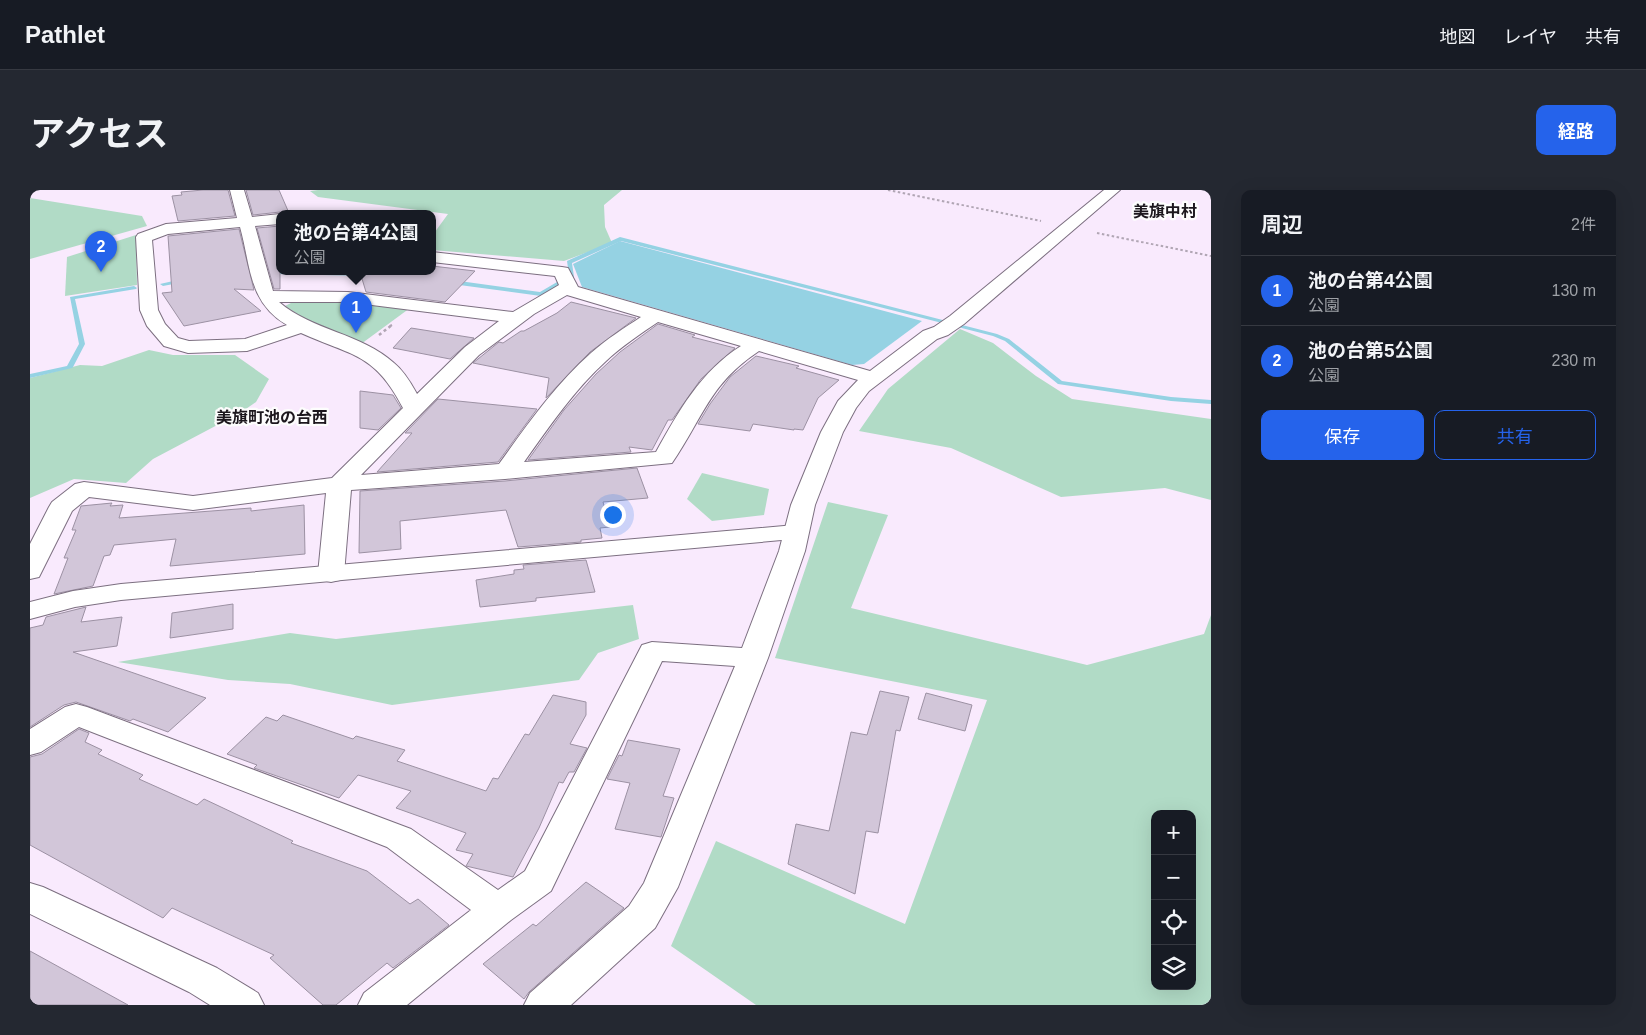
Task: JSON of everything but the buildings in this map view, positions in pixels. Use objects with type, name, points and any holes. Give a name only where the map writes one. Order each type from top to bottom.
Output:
[{"type":"street","points":[[237,190],[263,289],[273,305],[302,326],[358,350],[386,366],[402,383],[414,408]]},
{"type":"street","points":[[544,1005],[642,917],[660,887],[753,658],[792,551],[803,505],[832,432],[846,406],[862,387],[873,378],[930,334],[949,325],[1113,190]]},
{"type":"street","points":[[276,219],[166,229],[144,237],[146,297],[149,310],[157,326],[171,342],[188,347],[247,345],[302,326]]},
{"type":"street","points":[[436,258],[565,283],[656,315],[873,378]]},
{"type":"street","points":[[331,574],[339,484],[472,351],[565,283]]},
{"type":"street","points":[[267,296],[348,297],[516,318]]},
{"type":"street","points":[[504,472],[551,409],[591,363],[656,315]]},
{"type":"street","points":[[30,570],[61,507],[84,489],[193,503],[339,484],[664,458],[695,404],[713,380],[732,362],[757,344]]},
{"type":"street","points":[[30,611],[91,596],[795,533]]},
{"type":"street","points":[[378,1005],[498,910],[538,881],[652,651],[753,658]]},
{"type":"street","points":[[30,744],[76,714],[399,838],[498,910]]},
{"type":"street","points":[[34,904],[204,980],[244,1005]]},
{"type":"path","points":[[888,190],[1211,256]]},
{"type":"path","points":[[358,350],[420,305]]},
{"type":"green space","points":[[622,190],[604,205],[605,227],[612,243],[564,261],[436,250],[436,230],[448,214],[436,212],[436,210],[417,210],[318,197],[310,191]]},
{"type":"green space","points":[[30,198],[142,216],[147,226],[30,259]]},
{"type":"green space","points":[[136,235],[137,285],[65,296],[67,257]]},
{"type":"green space","points":[[299,299],[410,308],[361,344],[308,321],[285,306]]},
{"type":"green space","points":[[960,329],[993,343],[1036,376],[1072,399],[1211,419],[1211,500],[1165,488],[1061,497],[951,448],[859,431],[888,389]]},
{"type":"green space","points":[[149,350],[173,355],[235,355],[269,379],[256,402],[240,413],[153,459],[126,483],[74,479],[30,498],[30,378],[80,365],[102,366]]},
{"type":"green space","points":[[702,473],[769,489],[764,515],[712,521],[687,499]]},
{"type":"green space","points":[[828,502],[888,515],[851,608],[1087,665],[1204,634],[1211,615],[1211,1005],[756,1005],[671,946],[716,841],[905,924],[987,700],[775,658]]},
{"type":"green space","points":[[633,605],[639,639],[598,653],[579,680],[392,705],[290,684],[228,680],[118,662],[290,633],[336,639]]},
{"type":"water","points":[[620,241],[922,321],[864,364],[852,365],[582,287],[573,264]]},
{"type":"waterway","points":[[452,282],[541,294],[572,276],[569,262],[620,239],[995,335],[1007,340],[1060,383],[1171,399],[1211,402]]},
{"type":"waterway","points":[[163,284],[182,281]]},
{"type":"waterway","points":[[30,376],[70,367],[82,344],[72,298],[134,288]]},
{"type":"place","name":"池の台第5公園","points":[[101,272]]},
{"type":"place","name":"池の台第4公園","points":[[356,333]]},
{"type":"district","name":"美旗中村","points":[[1165,211]]},
{"type":"district","name":"美旗町池の台西","points":[[272,417]]}]
